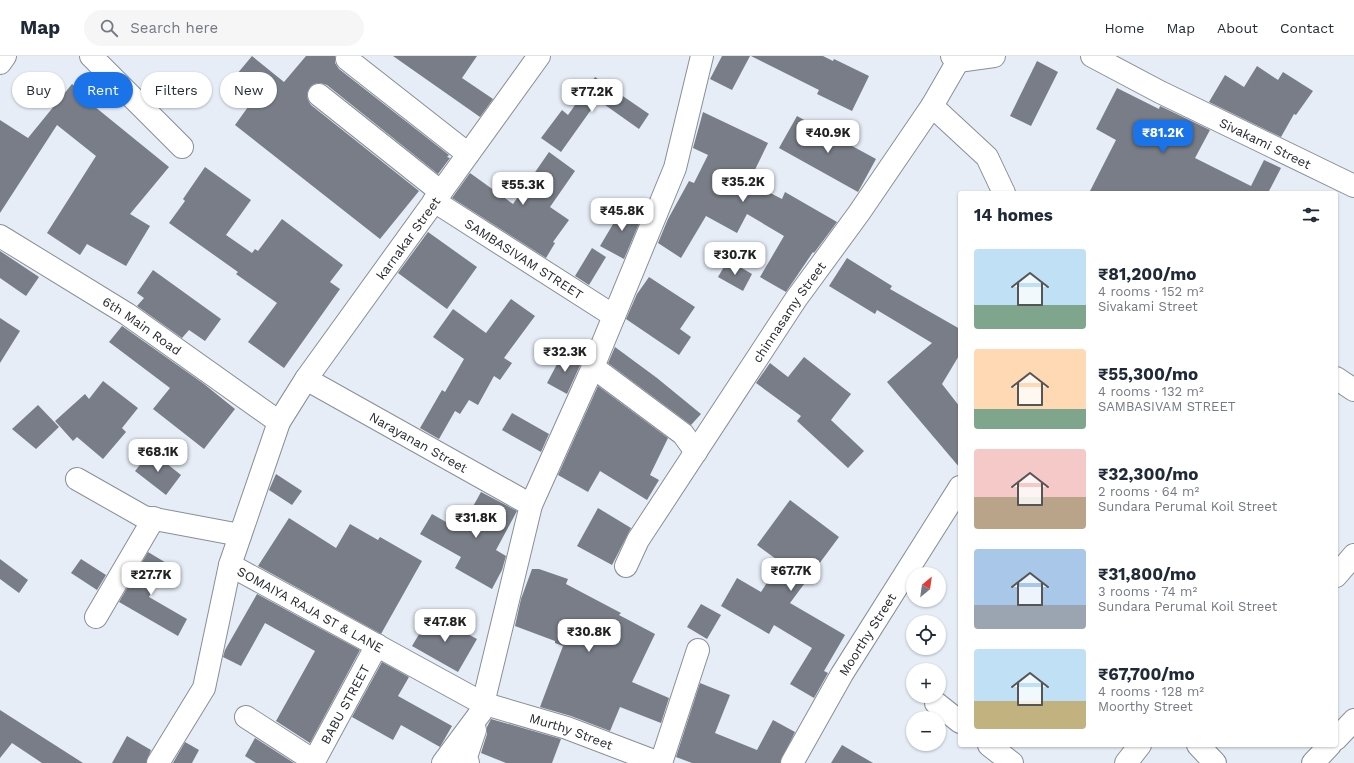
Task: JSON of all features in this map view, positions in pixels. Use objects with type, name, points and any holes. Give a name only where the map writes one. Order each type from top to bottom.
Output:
[{"type":"street","points":[[0,63],[5,56]]},
{"type":"street","points":[[91,56],[182,146]]},
{"type":"street","name":"karnakar Street","points":[[279,422],[306,379],[539,56]]},
{"type":"street","points":[[468,763],[466,757],[482,707],[530,505],[593,366],[675,168],[702,56]]},
{"type":"street","points":[[955,58],[994,56]]},
{"type":"street","name":"Sivakami Street","points":[[1092,56],[1160,92],[1354,186]]},
{"type":"street","name":"chinnasamy Street","points":[[626,566],[638,540],[796,299],[859,213],[932,106],[955,58]]},
{"type":"street","points":[[347,59],[468,154]]},
{"type":"street","name":"SAMBASIVAM STREET","points":[[318,95],[438,196],[614,316]]},
{"type":"street","points":[[932,106],[987,157],[1003,191]]},
{"type":"street","name":"6th Main Road","points":[[0,236],[127,314],[279,422]]},
{"type":"street","points":[[593,366],[683,434],[696,452]]},
{"type":"street","name":"Narayanan Street","points":[[306,379],[530,505]]},
{"type":"street","points":[[1338,379],[1354,390]]},
{"type":"street","name":"SOMAIYA RAJA ST & LANE","points":[[279,422],[230,565],[377,645],[482,707]]},
{"type":"street","points":[[77,479],[144,516],[240,535]]},
{"type":"street","name":"Moorthy Street","points":[[792,763],[842,674],[958,490]]},
{"type":"street","points":[[96,617],[154,518]]},
{"type":"street","points":[[1338,574],[1354,556]]},
{"type":"street","points":[[158,763],[204,688],[230,565]]},
{"type":"street","name":"BABU STREET","points":[[314,762],[377,645]]},
{"type":"street","points":[[660,763],[698,650]]},
{"type":"street","points":[[936,703],[958,720]]},
{"type":"street","points":[[443,763],[482,707]]},
{"type":"street","name":"Murthy Street","points":[[482,707],[567,728],[660,763]]},
{"type":"street","points":[[246,717],[314,762]]},
{"type":"street","points":[[1338,737],[1354,720]]},
{"type":"street","points":[[992,747],[1012,763]]},
{"type":"street","points":[[1126,763],[1138,747]]},
{"type":"street","points":[[1200,747],[1216,763]]},
{"type":"street","points":[[1313,763],[1328,747]]},
{"type":"building","points":[[252,56],[272,72],[239,72]]},
{"type":"building","points":[[306,56],[335,56],[335,63],[339,69],[449,155],[447,157],[450,158],[438,174],[327,85],[320,83],[314,84],[310,87],[307,94],[311,105],[419,191],[380,239],[235,125],[247,108],[277,108],[277,76],[284,82]]},
{"type":"building","points":[[393,56],[477,56],[462,78],[493,99],[480,117]]},
{"type":"building","points":[[722,56],[750,56],[732,90],[710,79]]},
{"type":"building","points":[[751,56],[823,56],[833,61],[834,59],[869,76],[852,111],[817,94],[819,90]]},
{"type":"building","points":[[1037,61],[1058,72],[1031,126],[1010,116]]},
{"type":"building","points":[[1257,66],[1278,80],[1283,72],[1313,91],[1296,115],[1294,114],[1281,137],[1209,102],[1225,75],[1244,87]]},
{"type":"building","points":[[595,77],[649,114],[639,129],[598,100],[561,152],[541,138],[562,110],[568,115]]},
{"type":"building","points":[[72,84],[73,108],[96,108],[169,167],[130,214],[150,226],[126,266],[87,244],[80,255],[47,233],[96,156],[57,125],[0,213],[0,120],[28,138],[52,108],[65,108],[65,93]]},
{"type":"building","points":[[1117,88],[1159,109],[1160,106],[1210,130],[1195,158],[1251,186],[1264,160],[1281,168],[1269,191],[1090,191],[1116,140],[1096,129]]},
{"type":"building","points":[[703,112],[768,143],[749,182],[782,199],[785,192],[837,222],[814,253],[813,252],[786,292],[760,277],[784,236],[747,214],[737,233],[706,216],[681,258],[658,243],[668,219],[689,181],[694,183],[708,155],[693,148]]},
{"type":"building","points":[[797,116],[876,159],[858,192],[779,148]]},
{"type":"building","points":[[549,152],[575,171],[550,207],[569,220],[553,242],[555,243],[546,258],[452,198],[470,173],[513,204]]},
{"type":"building","points":[[205,167],[251,200],[226,235],[252,253],[255,249],[258,251],[282,219],[343,265],[330,282],[340,289],[284,368],[248,342],[277,303],[236,274],[238,272],[169,223],[185,201],[183,199]]},
{"type":"building","points":[[625,204],[643,214],[624,259],[600,246]]},
{"type":"building","points":[[428,232],[477,267],[447,309],[398,273]]},
{"type":"building","points":[[592,248],[606,257],[589,285],[575,276]]},
{"type":"building","points":[[0,251],[39,277],[26,296],[0,278]]},
{"type":"building","points":[[847,258],[892,286],[890,289],[958,328],[958,357],[942,384],[958,404],[958,466],[887,382],[932,343],[877,310],[875,314],[829,286]]},
{"type":"building","points":[[728,260],[752,274],[743,291],[718,277]]},
{"type":"building","points":[[153,270],[221,319],[205,341],[189,330],[182,338],[137,306],[144,298],[137,293]]},
{"type":"building","points":[[649,277],[695,307],[680,329],[691,337],[679,355],[626,319],[637,294]]},
{"type":"building","points":[[511,299],[535,316],[504,358],[512,363],[500,380],[494,376],[478,405],[469,400],[460,414],[455,411],[439,439],[420,428],[442,390],[445,392],[464,359],[433,337],[453,309],[486,333]]},
{"type":"building","points":[[0,318],[20,331],[0,363]]},
{"type":"building","points":[[122,326],[204,384],[235,409],[204,449],[153,409],[170,388],[109,342]]},
{"type":"building","points":[[615,347],[657,378],[701,414],[691,425],[608,363]]},
{"type":"building","points":[[564,351],[582,361],[567,394],[547,383]]},
{"type":"building","points":[[804,357],[851,394],[831,420],[864,451],[848,468],[797,421],[801,416],[756,383],[770,363],[788,377]]},
{"type":"building","points":[[103,381],[138,408],[122,428],[126,432],[103,459],[77,437],[73,441],[55,421],[85,394],[89,399]]},
{"type":"building","points":[[598,386],[668,438],[650,475],[659,480],[647,500],[600,471],[588,492],[558,475]]},
{"type":"building","points":[[38,405],[59,427],[36,449],[12,429]]},
{"type":"building","points":[[512,413],[549,434],[541,452],[502,430]]},
{"type":"building","points":[[151,451],[181,475],[166,495],[135,471]]},
{"type":"building","points":[[276,474],[302,491],[292,505],[269,490]]},
{"type":"building","points":[[481,492],[517,511],[496,550],[506,556],[502,570],[492,589],[455,568],[461,557],[420,534],[432,514],[460,530]]},
{"type":"building","points":[[790,500],[839,537],[790,603],[845,635],[824,671],[828,673],[814,698],[790,684],[812,648],[774,625],[769,634],[721,606],[737,578],[761,592],[780,562],[757,545]]},
{"type":"building","points":[[598,508],[631,528],[612,565],[577,546]]},
{"type":"building","points":[[289,518],[336,548],[350,524],[378,540],[380,537],[422,561],[381,634],[258,566]]},
{"type":"building","points":[[148,552],[168,564],[149,597],[187,619],[178,636],[119,602]]},
{"type":"building","points":[[0,559],[28,580],[19,593],[0,579]]},
{"type":"building","points":[[81,559],[106,575],[97,590],[71,573]]},
{"type":"building","points":[[532,569],[539,569],[568,579],[566,584],[621,613],[619,615],[655,634],[632,682],[669,698],[661,723],[620,707],[610,731],[571,716],[540,707],[563,646],[555,643],[555,641],[515,626],[521,599]]},
{"type":"building","points":[[257,594],[360,650],[310,743],[276,721],[315,651],[265,623],[241,666],[223,657],[225,650]]},
{"type":"building","points":[[701,604],[721,615],[707,639],[687,627]]},
{"type":"building","points":[[431,614],[477,639],[458,672],[412,646]]},
{"type":"building","points":[[382,662],[409,677],[398,696],[452,726],[440,747],[401,725],[393,740],[352,717]]},
{"type":"building","points":[[700,683],[730,695],[715,733],[757,750],[773,720],[795,732],[780,763],[692,763],[676,757]]},
{"type":"building","points":[[0,710],[83,763],[42,763],[12,743],[0,758]]},
{"type":"building","points":[[491,719],[561,739],[552,763],[506,763],[481,753],[487,734],[487,727]]},
{"type":"building","points":[[127,736],[151,750],[146,763],[112,763]]},
{"type":"building","points":[[255,738],[294,763],[256,763],[245,756]]},
{"type":"building","points":[[185,742],[199,750],[192,763],[173,763]]},
{"type":"building","points":[[842,745],[873,763],[831,763]]}]
